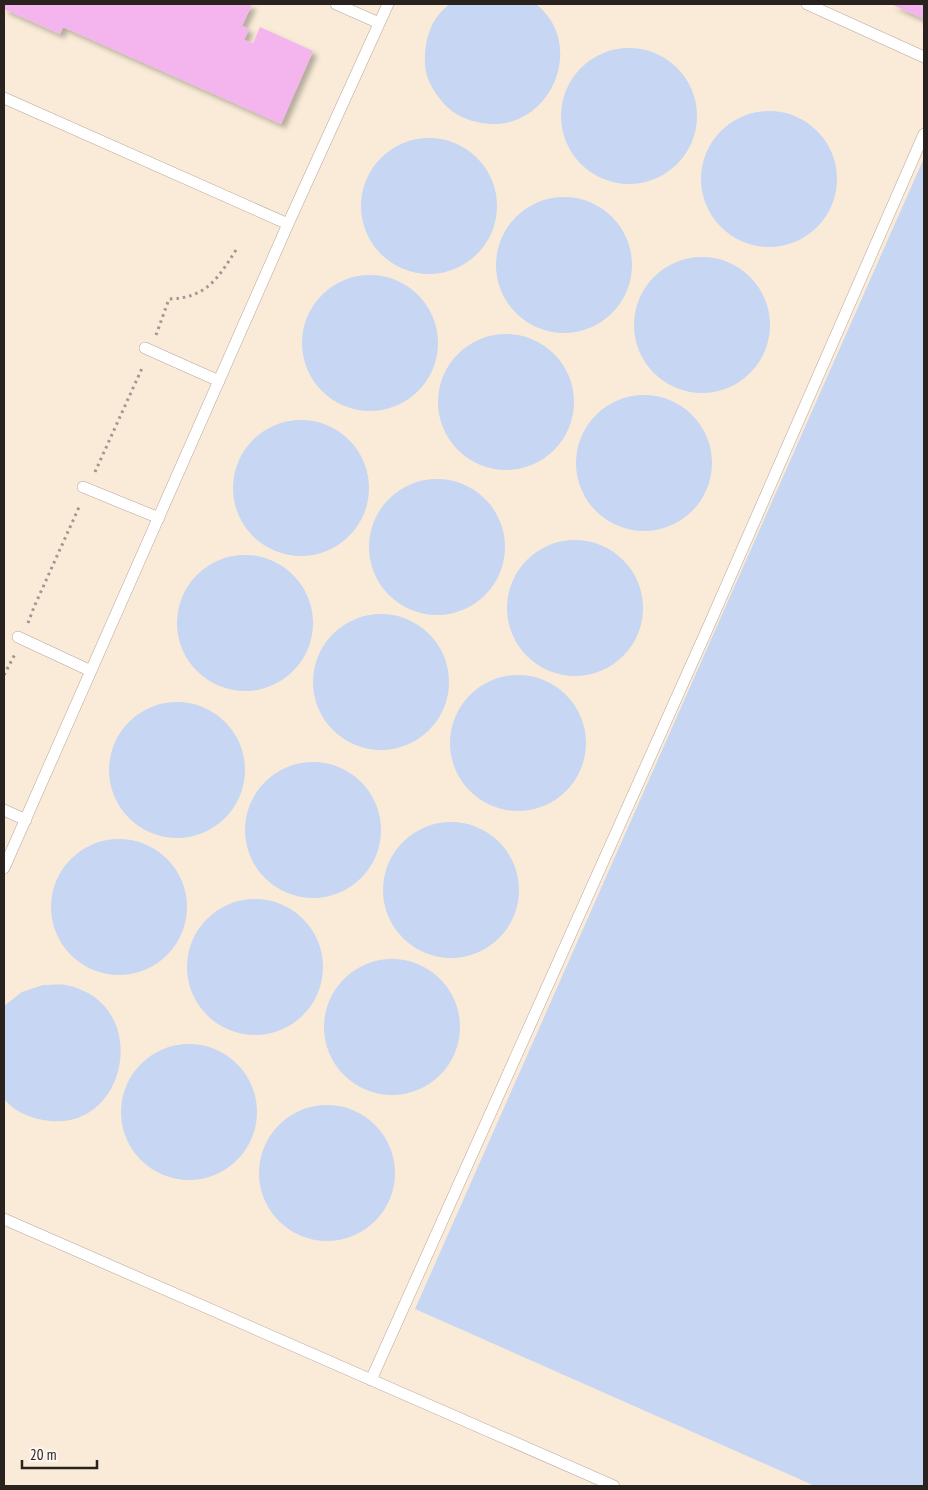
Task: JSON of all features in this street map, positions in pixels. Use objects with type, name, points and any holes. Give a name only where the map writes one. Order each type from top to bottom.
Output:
[{"type":"lane","points":[[336,4],[379,23]]},
{"type":"lane","points":[[4,868],[288,224],[388,4]]},
{"type":"lane","points":[[807,4],[924,57]]},
{"type":"lane","points":[[4,98],[288,224]]},
{"type":"lane","points":[[371,1380],[714,614],[924,134]]},
{"type":"lane","points":[[145,348],[219,381]]},
{"type":"lane","points":[[83,487],[159,518]]},
{"type":"lane","points":[[18,637],[91,671]]},
{"type":"lane","points":[[4,810],[26,820]]},
{"type":"lane","points":[[4,1219],[614,1486]]},
{"type":"path","points":[[157,334],[169,299],[205,291],[236,250]]},
{"type":"path","points":[[95,473],[143,366]]},
{"type":"path","points":[[29,622],[81,504]]},
{"type":"path","points":[[4,675],[14,656]]},
{"type":"shaded area","points":[[4,4],[924,4],[924,1486],[4,1486]]},
{"type":"water","points":[[450,4],[536,4],[552,22],[559,42],[560,63],[554,84],[542,102],[526,115],[505,123],[472,121],[457,115],[449,109],[435,91],[429,82],[425,65],[427,39],[433,23]]},
{"type":"water","points":[[629,48],[655,53],[667,59],[677,68],[686,78],[692,90],[697,116],[692,142],[686,154],[677,164],[667,173],[655,179],[629,184],[603,179],[591,173],[581,164],[572,154],[566,142],[561,116],[566,90],[572,78],[581,68],[591,59],[603,53]]},
{"type":"water","points":[[769,111],[795,116],[807,122],[817,131],[826,141],[832,153],[837,179],[832,205],[826,217],[817,227],[807,236],[795,242],[769,247],[743,242],[731,236],[721,227],[712,217],[706,205],[701,179],[706,153],[712,141],[721,131],[731,122],[743,116]]},
{"type":"water","points":[[429,138],[455,143],[467,149],[477,158],[486,168],[492,180],[497,206],[492,232],[486,244],[477,254],[467,263],[455,269],[429,274],[403,269],[391,263],[381,254],[372,244],[366,232],[361,206],[366,180],[372,168],[381,158],[391,149],[403,143]]},
{"type":"water","points":[[924,158],[924,1486],[815,1486],[415,1309]]},
{"type":"water","points":[[564,197],[590,202],[602,208],[612,217],[621,227],[627,239],[632,265],[627,291],[621,303],[612,313],[602,322],[590,328],[564,333],[538,328],[526,322],[516,313],[507,303],[501,291],[496,265],[501,239],[507,227],[516,217],[526,208],[538,202]]},
{"type":"water","points":[[702,257],[728,262],[740,268],[750,277],[759,287],[765,299],[770,325],[765,351],[759,363],[750,373],[740,382],[728,388],[702,393],[676,388],[664,382],[654,373],[645,363],[639,351],[634,325],[639,299],[645,287],[654,277],[664,268],[676,262]]},
{"type":"water","points":[[370,275],[396,280],[408,286],[418,295],[427,305],[433,317],[438,343],[433,369],[427,381],[418,391],[408,400],[396,406],[370,411],[344,406],[332,400],[322,391],[313,381],[307,369],[302,343],[307,317],[313,305],[322,295],[332,286],[344,280]]},
{"type":"water","points":[[506,334],[532,339],[544,345],[554,354],[563,364],[569,376],[574,402],[569,428],[563,440],[554,450],[544,459],[532,465],[506,470],[480,465],[468,459],[458,450],[449,440],[443,428],[438,402],[443,376],[449,364],[458,354],[468,345],[480,339]]},
{"type":"water","points":[[644,395],[670,400],[682,406],[692,415],[701,425],[707,437],[712,463],[707,489],[701,501],[692,511],[682,520],[670,526],[644,531],[618,526],[606,520],[596,511],[587,501],[581,489],[576,463],[581,437],[587,425],[596,415],[606,406],[618,400]]},
{"type":"water","points":[[301,420],[327,425],[339,431],[349,440],[358,450],[364,462],[369,488],[364,514],[358,526],[349,536],[339,545],[327,551],[301,556],[275,551],[263,545],[253,536],[244,526],[238,514],[233,488],[238,462],[244,450],[253,440],[263,431],[275,425]]},
{"type":"water","points":[[437,479],[463,484],[475,490],[485,499],[494,509],[500,521],[505,547],[500,573],[494,585],[485,595],[475,604],[463,610],[437,615],[411,610],[399,604],[389,595],[380,585],[374,573],[369,547],[374,521],[380,509],[389,499],[399,490],[411,484]]},
{"type":"water","points":[[575,540],[601,545],[613,551],[623,560],[632,570],[638,582],[643,608],[638,634],[632,646],[623,656],[613,665],[601,671],[575,676],[549,671],[537,665],[527,656],[518,646],[512,634],[507,608],[512,582],[518,570],[527,560],[537,551],[549,545]]},
{"type":"water","points":[[245,555],[271,560],[283,566],[293,575],[302,585],[308,597],[313,623],[308,649],[302,661],[293,671],[283,680],[271,686],[245,691],[219,686],[207,680],[197,671],[188,661],[182,649],[177,623],[182,597],[188,585],[197,575],[207,566],[219,560]]},
{"type":"water","points":[[381,614],[407,619],[419,625],[429,634],[438,644],[444,656],[449,682],[444,708],[438,720],[429,730],[419,739],[407,745],[381,750],[355,745],[343,739],[333,730],[324,720],[318,708],[313,682],[318,656],[324,644],[333,634],[343,625],[355,619]]},
{"type":"water","points":[[518,675],[544,680],[556,686],[566,695],[575,705],[581,717],[586,743],[581,769],[575,781],[566,791],[556,800],[544,806],[518,811],[492,806],[480,800],[470,791],[461,781],[455,769],[450,743],[455,717],[461,705],[470,695],[480,686],[492,680]]},
{"type":"water","points":[[177,702],[203,707],[215,713],[225,722],[234,732],[240,744],[245,770],[240,796],[234,808],[225,818],[215,827],[203,833],[177,838],[151,833],[139,827],[129,818],[120,808],[114,796],[109,770],[114,744],[120,732],[129,722],[139,713],[151,707]]},
{"type":"water","points":[[313,762],[339,767],[351,773],[361,782],[370,792],[376,804],[381,830],[376,856],[370,868],[361,878],[351,887],[339,893],[313,898],[287,893],[275,887],[265,878],[256,868],[250,856],[245,830],[250,804],[256,792],[265,782],[275,773],[287,767]]},
{"type":"water","points":[[451,822],[477,827],[489,833],[499,842],[508,852],[514,864],[519,890],[514,916],[508,928],[499,938],[489,947],[477,953],[451,958],[425,953],[413,947],[403,938],[394,928],[388,916],[383,890],[388,864],[394,852],[403,842],[413,833],[425,827]]},
{"type":"water","points":[[119,839],[145,844],[157,850],[167,859],[176,869],[182,881],[187,907],[182,933],[176,945],[167,955],[157,964],[145,970],[119,975],[93,970],[81,964],[71,955],[62,945],[56,933],[51,907],[56,881],[62,869],[71,859],[81,850],[93,844]]},
{"type":"water","points":[[255,899],[281,904],[293,910],[303,919],[312,929],[318,941],[323,967],[318,993],[312,1005],[303,1015],[293,1024],[281,1030],[255,1035],[229,1030],[217,1024],[207,1015],[198,1005],[192,993],[187,967],[192,941],[198,929],[207,919],[217,910],[229,904]]},
{"type":"water","points":[[392,959],[418,964],[430,970],[440,979],[449,989],[455,1001],[460,1027],[455,1053],[449,1065],[440,1075],[430,1084],[418,1090],[392,1095],[366,1090],[354,1084],[344,1075],[335,1065],[329,1053],[324,1027],[329,1001],[335,989],[344,979],[354,970],[366,964]]},
{"type":"water","points":[[43,985],[66,985],[94,997],[111,1016],[120,1040],[119,1065],[111,1089],[95,1108],[72,1120],[43,1120],[32,1117],[17,1110],[4,1099],[4,1006],[22,992]]},
{"type":"water","points":[[189,1044],[215,1049],[227,1055],[237,1064],[246,1074],[252,1086],[257,1112],[252,1138],[246,1150],[237,1160],[227,1169],[215,1175],[189,1180],[163,1175],[151,1169],[141,1160],[132,1150],[126,1138],[121,1112],[126,1086],[132,1074],[141,1064],[151,1055],[163,1049]]},
{"type":"water","points":[[327,1105],[353,1110],[365,1116],[375,1125],[384,1135],[390,1147],[395,1173],[390,1199],[384,1211],[375,1221],[365,1230],[353,1236],[327,1241],[301,1236],[289,1230],[279,1221],[270,1211],[264,1199],[259,1173],[264,1147],[270,1135],[279,1125],[289,1116],[301,1110]]},
{"type":"building","points":[[4,4],[252,4],[242,26],[249,29],[244,40],[253,43],[260,27],[313,51],[281,124],[63,27],[60,34],[4,9]]},
{"type":"building","points":[[891,4],[924,4],[924,19]]}]
